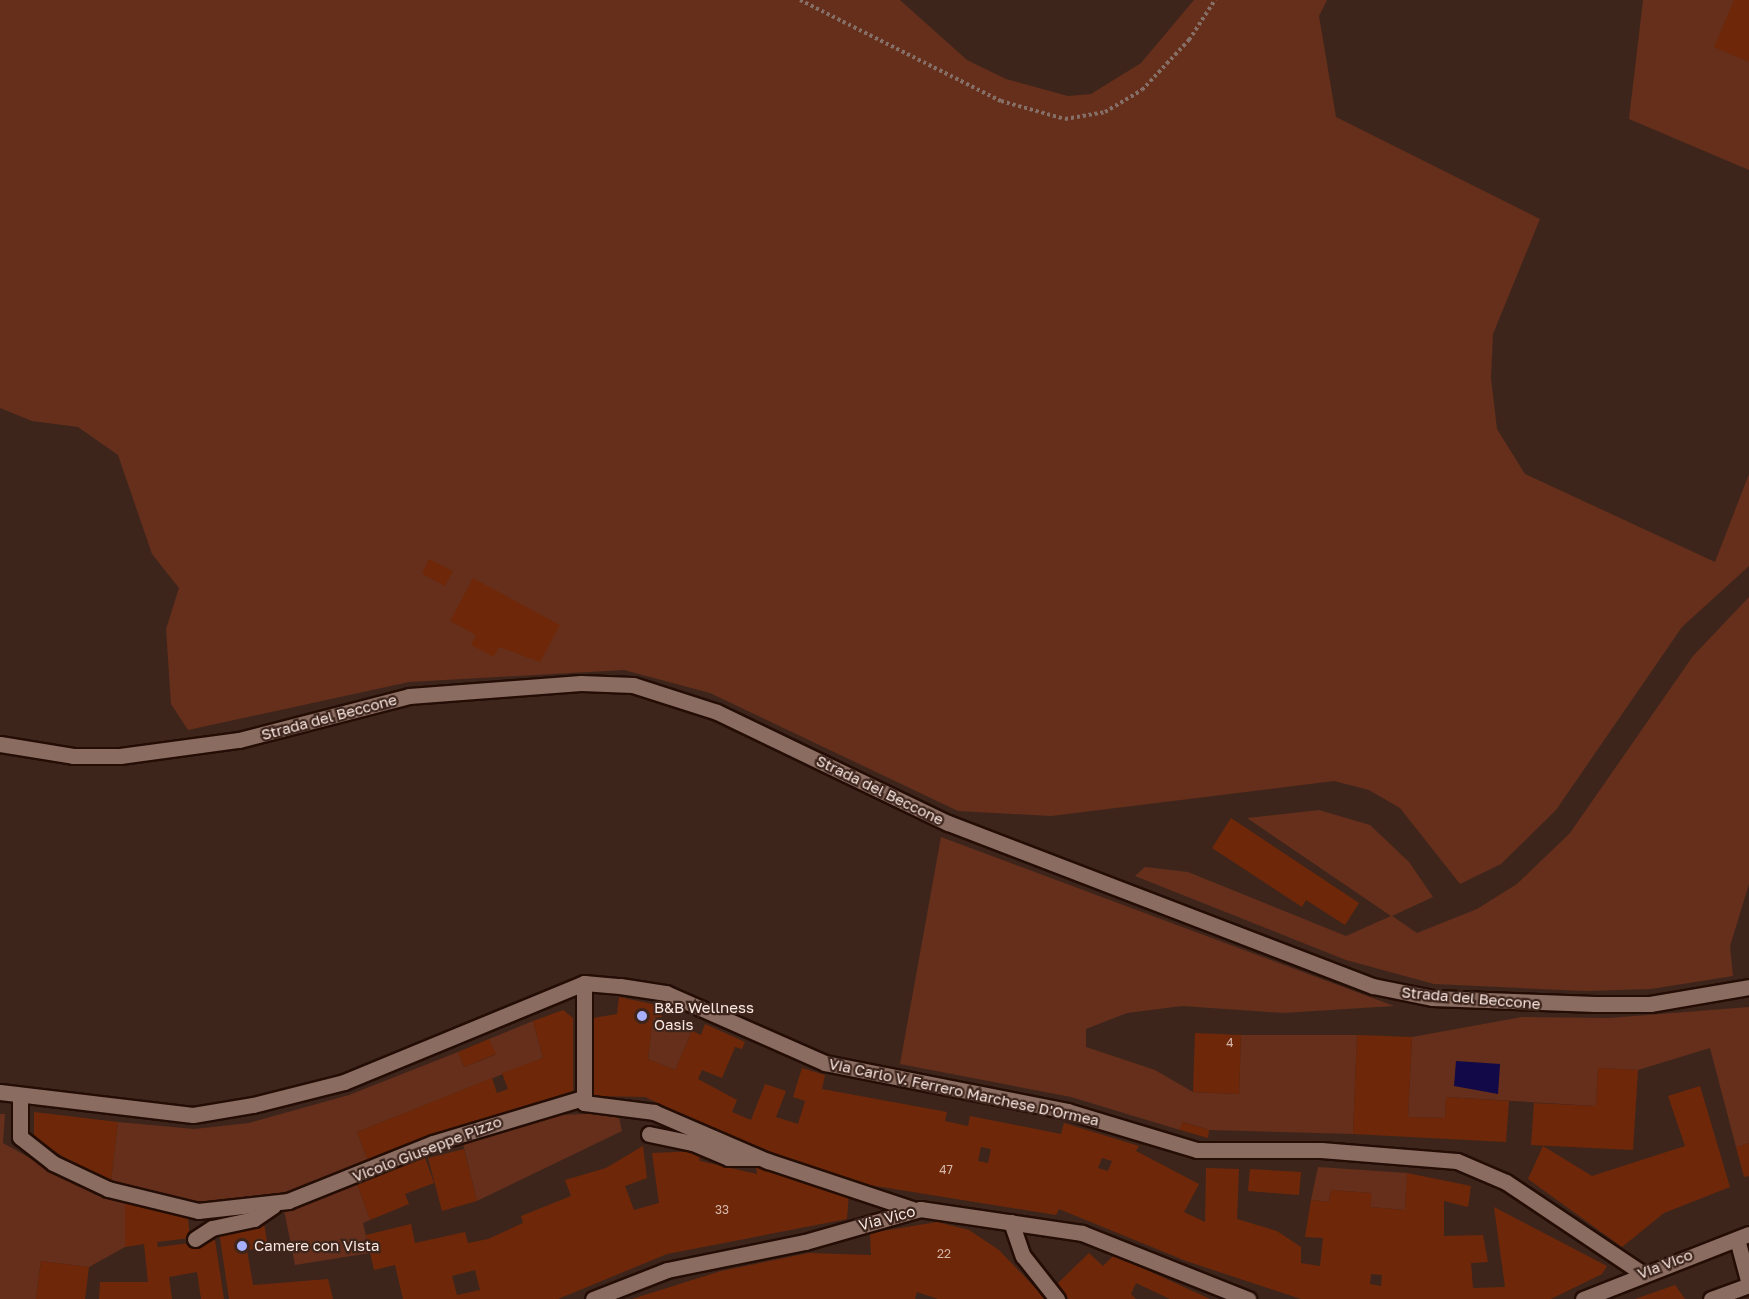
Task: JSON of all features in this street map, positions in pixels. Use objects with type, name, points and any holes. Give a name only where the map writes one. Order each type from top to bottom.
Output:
[{"type":"street","name":"Strada del Beccone","points":[[0,744],[74,756],[120,756],[240,740],[409,696],[580,683],[633,685],[717,712],[948,823],[1373,986],[1432,998],[1595,1004],[1650,1004],[1749,987]]},
{"type":"street","name":"Via Carlo V. Ferrero Marchese D'Ormea","points":[[0,1092],[193,1115],[253,1105],[344,1082],[585,983],[666,993],[825,1063],[1067,1111],[1197,1149],[1321,1150],[1457,1161],[1506,1182],[1642,1273]]},
{"type":"street","points":[[580,1099],[585,983]]},
{"type":"street","name":"Vicolo Giuseppe Pizzo","points":[[20,1095],[18,1126],[23,1141],[91,1182],[190,1210],[275,1204]]},
{"type":"street","name":"Vicolo Giuseppe Pizzo","points":[[195,1239],[212,1228],[254,1219],[275,1204],[433,1143],[580,1099],[654,1112],[760,1158],[912,1209]]},
{"type":"street","name":"Vicolo Giuseppe Pizzo","points":[[649,1134],[734,1159],[760,1158]]},
{"type":"street","name":"Via Vico","points":[[593,1299],[667,1270],[806,1242],[912,1209],[1011,1222],[1098,1238],[1248,1299]]},
{"type":"street","points":[[1011,1222],[1023,1256],[1057,1299]]},
{"type":"street","points":[[1711,1299],[1749,1284],[1743,1236]]},
{"type":"street","name":"Via Vico","points":[[1583,1299],[1600,1295],[1642,1273],[1743,1236]]},
{"type":"path","points":[[800,0],[1002,101],[1065,119],[1105,112],[1142,90],[1189,40],[1215,0]]},
{"type":"shaded area","points":[[0,0],[900,0],[967,60],[1006,79],[1068,96],[1091,94],[1141,63],[1194,0],[1327,0],[1319,16],[1336,117],[1540,219],[1493,334],[1491,378],[1497,429],[1525,474],[1715,562],[1749,474],[1749,566],[1682,627],[1556,810],[1501,864],[1460,884],[1400,808],[1369,790],[1334,781],[1051,816],[958,811],[710,693],[624,670],[409,682],[188,730],[171,704],[166,629],[179,588],[152,554],[118,455],[78,427],[32,421],[0,408]]},
{"type":"shaded area","points":[[1643,0],[1749,0],[1749,170],[1629,119]]},
{"type":"shaded area","points":[[1749,597],[1749,884],[1730,946],[1733,976],[1651,989],[1585,991],[1434,984],[1346,960],[1135,876],[1145,867],[1188,872],[1346,936],[1391,916],[1247,818],[1319,810],[1370,825],[1409,862],[1433,897],[1392,916],[1417,933],[1477,909],[1517,884],[1570,833],[1693,656]]},
{"type":"shaded area","points":[[941,837],[1394,1006],[1283,1013],[1182,1006],[1127,1013],[1086,1029],[1086,1047],[1155,1070],[1193,1092],[1239,1094],[1241,1035],[1357,1035],[1353,1134],[1209,1130],[1183,1122],[1180,1130],[1071,1097],[900,1064]]},
{"type":"shaded area","points":[[1749,1007],[1749,1143],[1736,1147],[1710,1048],[1638,1070],[1598,1068],[1596,1106],[1446,1097],[1445,1118],[1408,1117],[1412,1037],[1522,1017],[1609,1018]]},
{"type":"shaded area","points":[[653,1017],[692,1031],[675,1070],[648,1059]]},
{"type":"shaded area","points":[[533,1021],[543,1058],[357,1132],[368,1161],[311,1186],[275,1198],[198,1204],[111,1181],[118,1122],[194,1129],[249,1123],[349,1095],[458,1052],[464,1067],[495,1055],[489,1039]]},
{"type":"shaded area","points":[[1456,1061],[1500,1064],[1498,1094],[1454,1086]]},
{"type":"shaded area","points":[[618,1113],[622,1131],[477,1201],[463,1144],[557,1115]]},
{"type":"shaded area","points":[[0,1114],[5,1114],[3,1143],[96,1195],[125,1203],[125,1247],[89,1267],[41,1261],[36,1299],[0,1299]]},
{"type":"shaded area","points":[[1318,1167],[1407,1173],[1405,1210],[1370,1207],[1371,1193],[1331,1190],[1329,1202],[1311,1200]]},
{"type":"shaded area","points":[[356,1181],[370,1220],[363,1223],[370,1253],[295,1265],[284,1210]]},
{"type":"building","points":[[1734,0],[1749,0],[1749,62],[1714,47]]},
{"type":"building","points":[[429,559],[453,571],[445,586],[422,574]]},
{"type":"building","points":[[473,578],[560,625],[540,662],[499,647],[494,657],[471,645],[476,635],[450,621]]},
{"type":"building","points":[[1231,818],[1359,903],[1345,925],[1306,900],[1302,907],[1212,848]]},
{"type":"building","points":[[619,997],[662,1006],[662,1017],[653,1017],[648,1059],[675,1070],[692,1031],[701,1035],[705,1024],[745,1042],[742,1049],[735,1047],[722,1078],[702,1070],[698,1079],[737,1100],[732,1112],[751,1120],[765,1084],[786,1091],[776,1117],[798,1124],[805,1101],[793,1097],[802,1068],[825,1075],[822,1089],[947,1112],[945,1121],[968,1126],[970,1116],[1061,1134],[1064,1123],[1139,1146],[1136,1151],[1199,1184],[1184,1212],[1205,1222],[1206,1168],[1239,1169],[1237,1219],[1277,1231],[1301,1247],[1301,1263],[1320,1266],[1323,1238],[1305,1237],[1311,1200],[1329,1202],[1331,1190],[1372,1193],[1370,1207],[1405,1210],[1407,1173],[1471,1186],[1468,1207],[1444,1201],[1444,1236],[1483,1235],[1488,1262],[1471,1263],[1473,1288],[1505,1287],[1494,1207],[1607,1266],[1602,1274],[1551,1299],[1301,1299],[1186,1261],[1059,1209],[1056,1215],[857,1183],[763,1152],[645,1097],[591,1096],[593,1018],[617,1014]],"holes":[[[981,1147],[991,1149],[988,1163],[978,1161]],[[1102,1158],[1112,1161],[1108,1171],[1098,1168]],[[1371,1274],[1382,1275],[1381,1286],[1370,1284]]]},
{"type":"building","points":[[563,1010],[573,1018],[573,1091],[429,1136],[368,1161],[357,1132],[492,1078],[497,1093],[508,1089],[502,1073],[543,1058],[533,1021]]},
{"type":"building","points":[[1195,1033],[1241,1035],[1239,1094],[1193,1092]]},
{"type":"building","points":[[1357,1035],[1412,1037],[1408,1117],[1445,1118],[1446,1097],[1509,1101],[1506,1142],[1353,1134]]},
{"type":"building","points":[[489,1039],[496,1054],[464,1067],[458,1052]]},
{"type":"building","points":[[1598,1068],[1638,1070],[1633,1150],[1531,1145],[1534,1103],[1596,1106]]},
{"type":"building","points":[[1700,1086],[1730,1187],[1664,1213],[1622,1247],[1528,1179],[1543,1146],[1592,1176],[1685,1146],[1668,1096]]},
{"type":"building","points":[[34,1112],[118,1122],[111,1181],[99,1180],[34,1138]]},
{"type":"building","points":[[1182,1122],[1209,1130],[1208,1138],[1180,1130]]},
{"type":"building","points":[[1749,1143],[1749,1176],[1744,1177],[1736,1147]]},
{"type":"building","points":[[643,1146],[647,1178],[625,1186],[634,1210],[659,1203],[652,1153],[698,1151],[700,1161],[757,1174],[756,1165],[849,1193],[847,1219],[667,1254],[558,1299],[403,1299],[395,1265],[374,1270],[366,1235],[411,1224],[415,1243],[465,1232],[468,1243],[488,1239],[523,1223],[521,1216],[571,1196],[565,1180],[606,1168]],"holes":[[[475,1270],[480,1290],[457,1295],[452,1276]]]},
{"type":"building","points":[[464,1149],[477,1201],[442,1211],[428,1158]]},
{"type":"building","points":[[424,1155],[434,1183],[405,1194],[409,1204],[370,1220],[356,1181]]},
{"type":"building","points":[[1250,1169],[1301,1172],[1299,1195],[1248,1191]]},
{"type":"building","points":[[125,1203],[188,1218],[190,1238],[157,1242],[158,1247],[215,1240],[224,1299],[201,1299],[197,1272],[169,1277],[172,1299],[99,1299],[100,1282],[148,1282],[144,1244],[125,1247]]},
{"type":"building","points":[[937,1222],[969,1230],[999,1250],[1046,1299],[938,1299],[917,1292],[915,1299],[632,1299],[721,1271],[809,1253],[871,1255],[870,1233]]},
{"type":"building","points":[[264,1223],[268,1247],[247,1250],[253,1285],[328,1279],[333,1299],[229,1299],[219,1231]]},
{"type":"building","points":[[1089,1253],[1103,1266],[1114,1255],[1210,1299],[1170,1299],[1136,1283],[1131,1294],[1136,1299],[1069,1299],[1056,1285]]},
{"type":"building","points":[[41,1261],[89,1267],[85,1299],[36,1299]]},
{"type":"building","points":[[1675,1285],[1685,1299],[1635,1299]]},
{"type":"place","name":"B&B Wellness Oasis","points":[[642,1016]]},
{"type":"place","name":"Camere con Vista","points":[[242,1246]]}]
